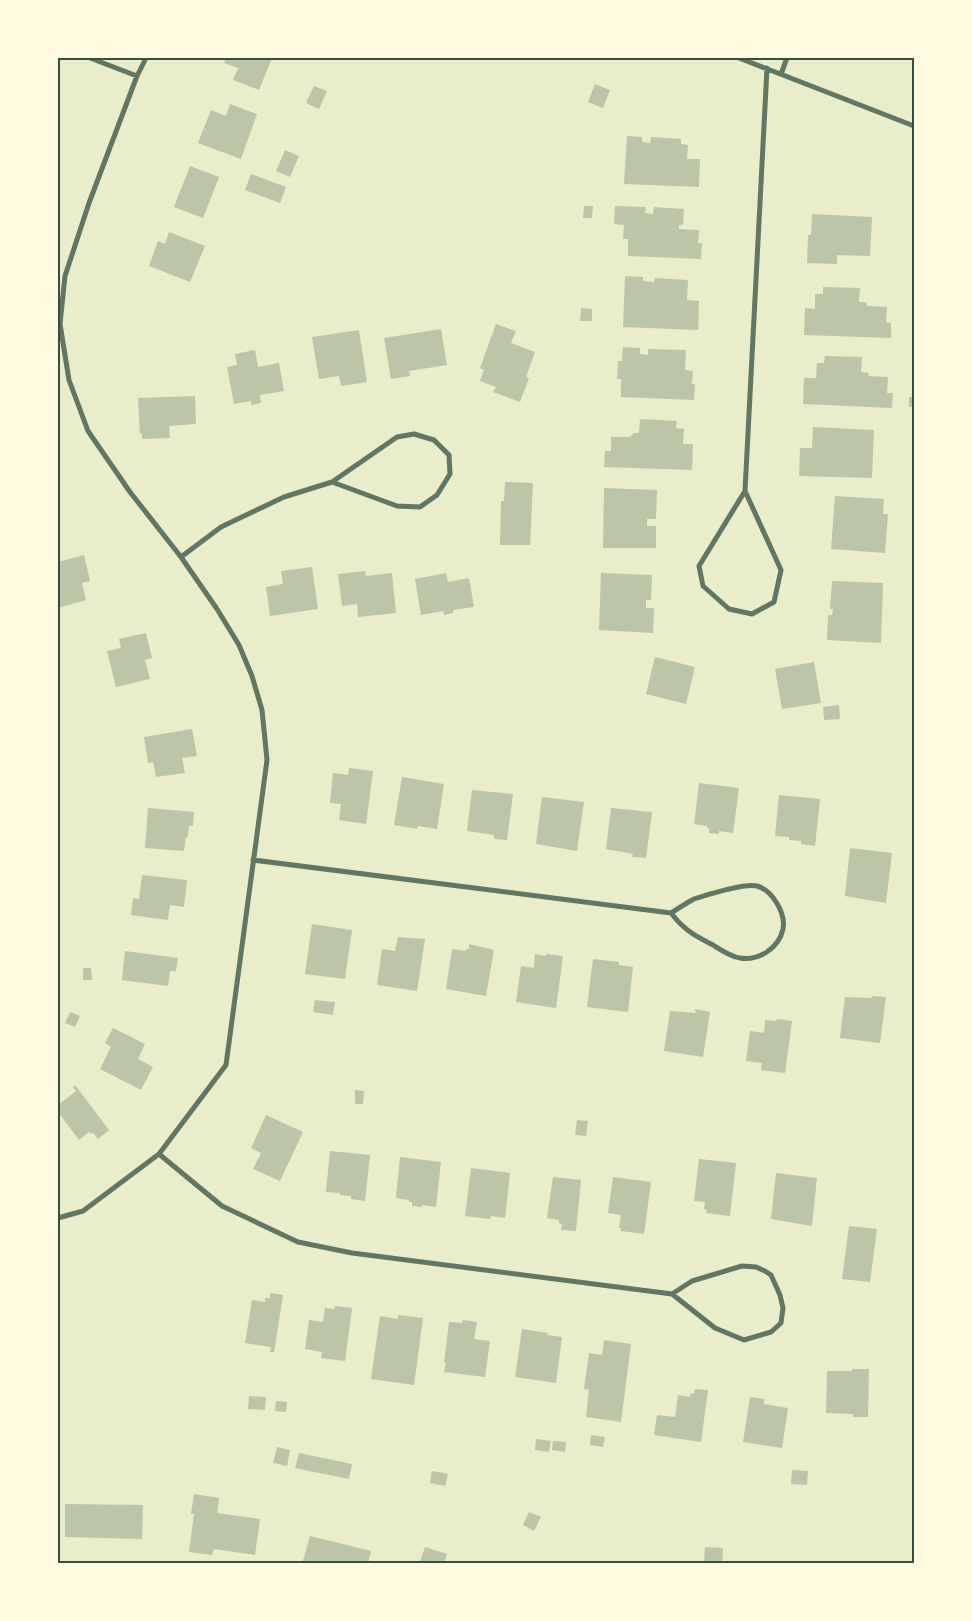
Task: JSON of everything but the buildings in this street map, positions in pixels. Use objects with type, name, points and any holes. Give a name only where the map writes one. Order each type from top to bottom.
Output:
[{"type":"street","points":[[90,58],[137,76]]},
{"type":"street","points":[[58,1218],[82,1211],[159,1154],[226,1065],[267,760],[262,710],[252,676],[239,645],[181,557],[130,492],[88,431],[69,380],[60,324],[65,276],[89,203],[137,76],[146,58]]},
{"type":"street","points":[[739,58],[914,126]]},
{"type":"street","points":[[781,74],[787,58]]},
{"type":"street","points":[[745,491],[699,566],[703,586],[729,609],[752,614],[774,602],[781,570],[745,491],[767,68]]},
{"type":"street","points":[[181,557],[221,527],[284,497],[332,482],[396,437],[414,434],[434,440],[449,456],[450,474],[437,495],[420,507],[397,506],[332,482]]},
{"type":"street","points":[[254,860],[671,913],[693,900],[744,886],[757,886],[768,892],[774,899],[783,919],[783,929],[776,943],[765,954],[752,959],[739,958],[727,954],[684,928],[671,913]]},
{"type":"street","points":[[159,1154],[222,1206],[298,1242],[352,1253],[672,1294],[715,1328],[744,1340],[771,1332],[781,1323],[783,1308],[777,1286],[770,1275],[756,1267],[742,1266],[692,1281],[672,1294]]}]
